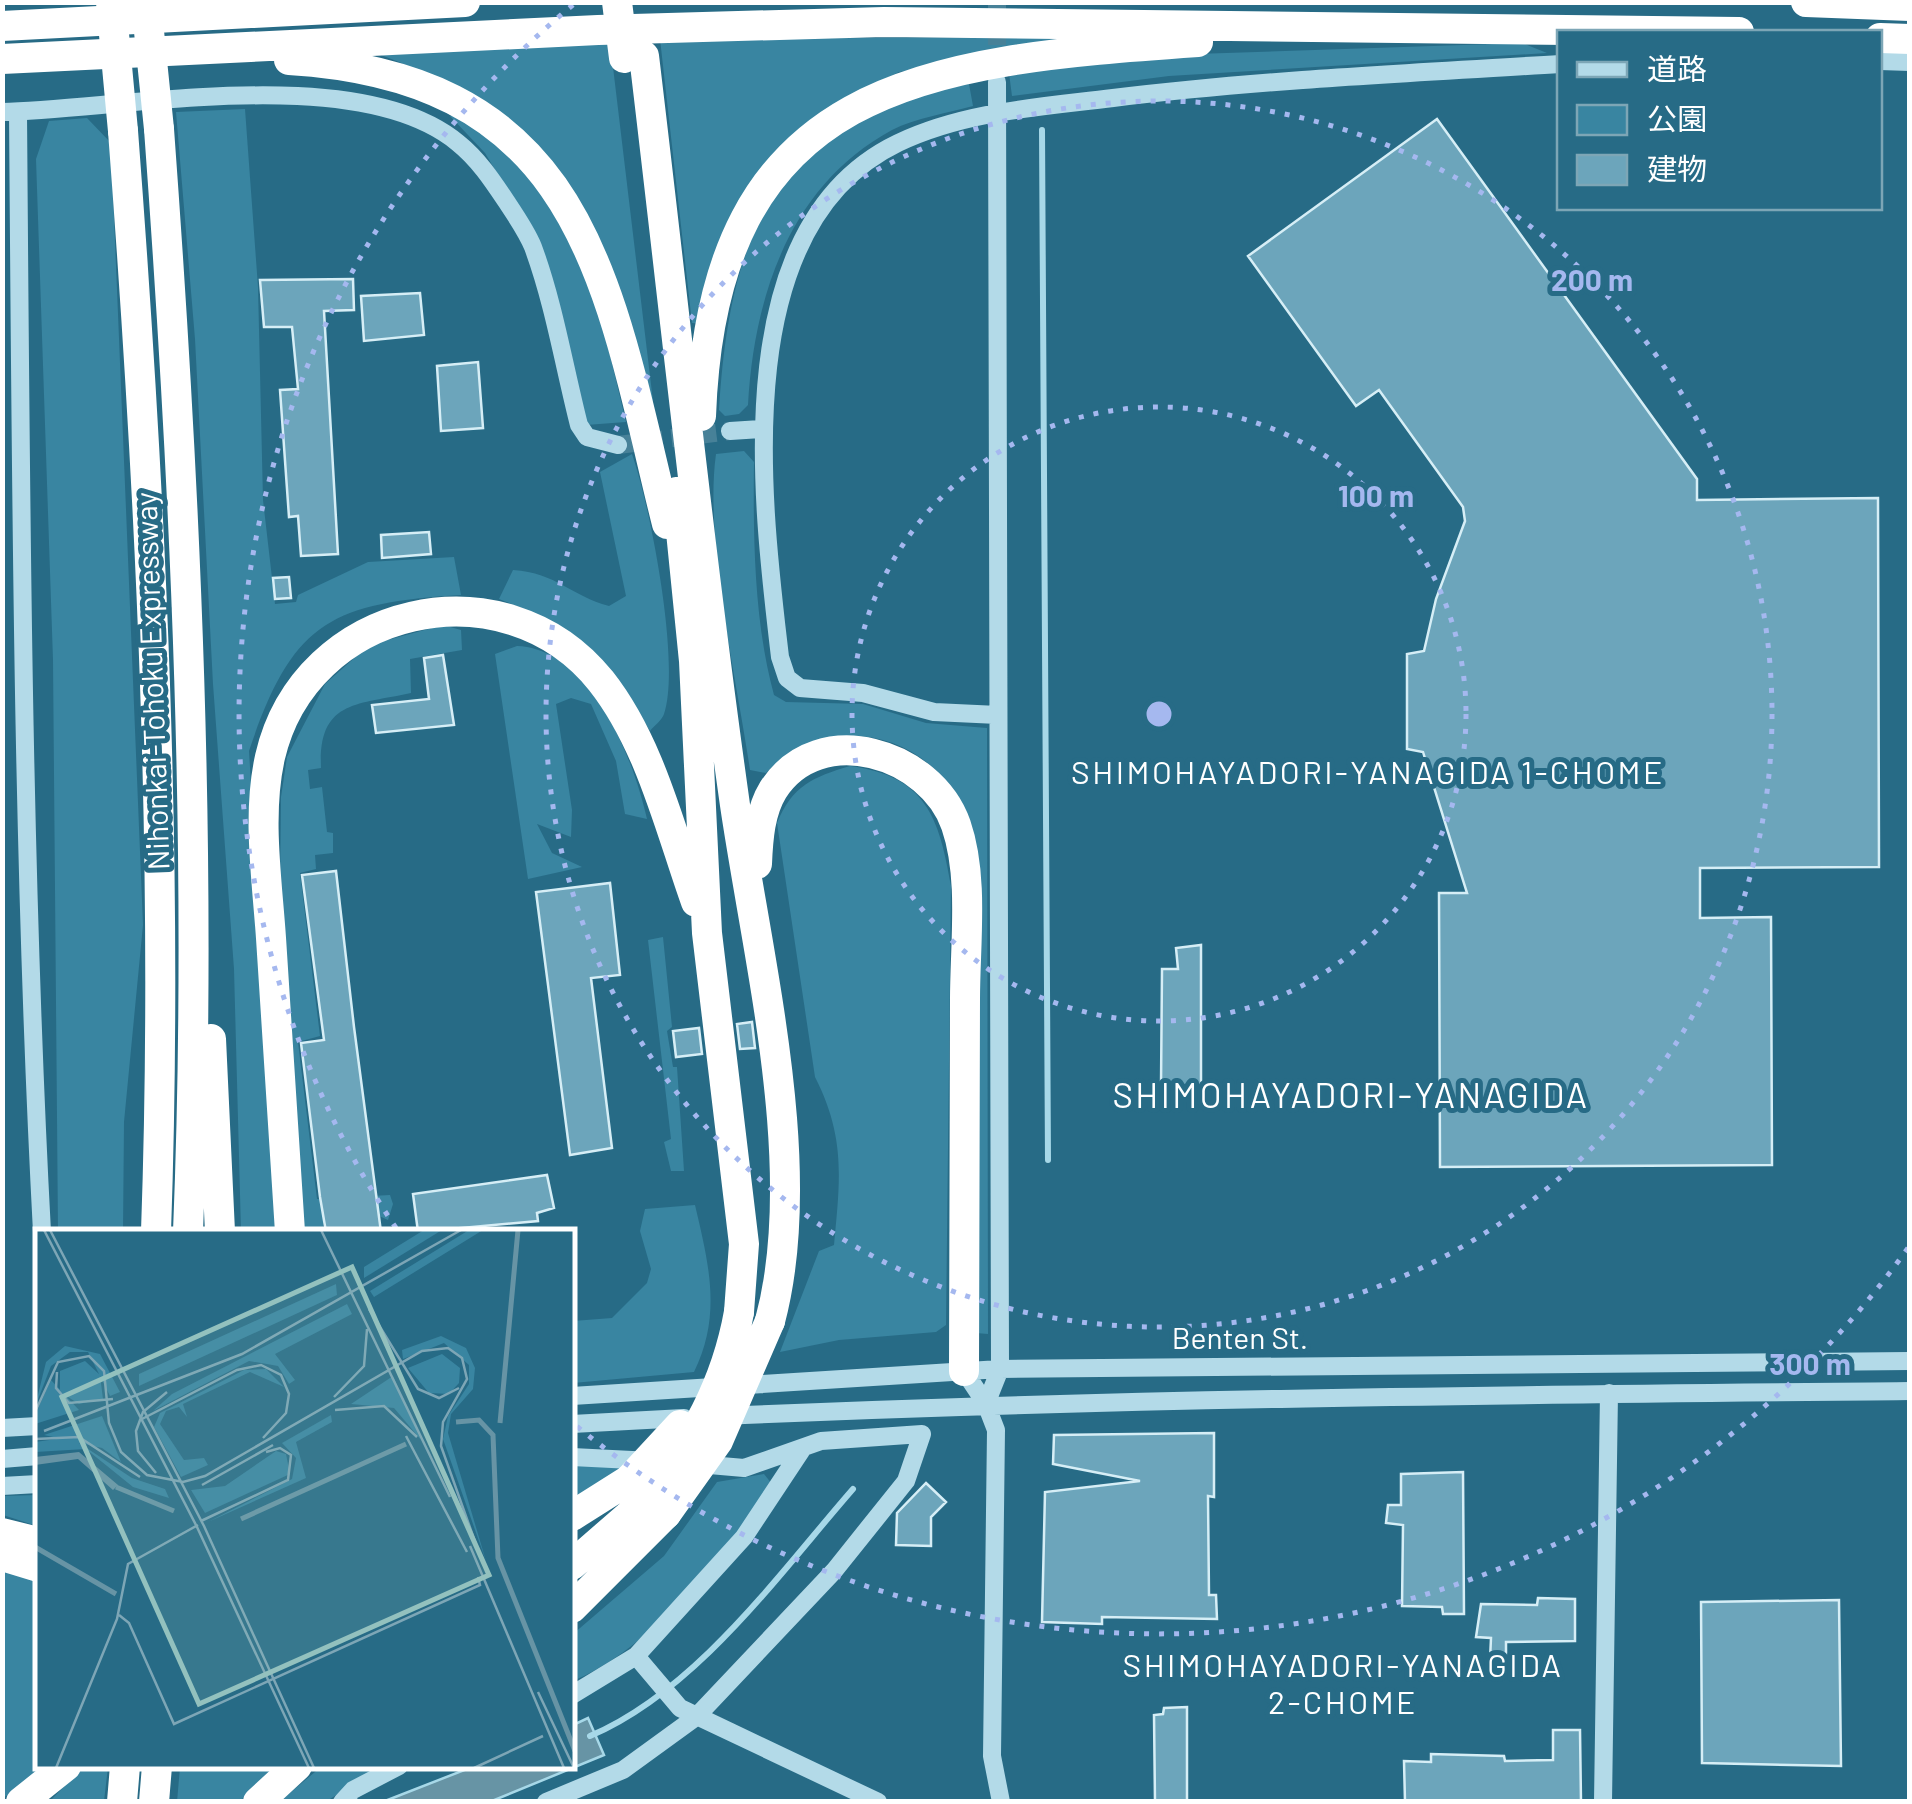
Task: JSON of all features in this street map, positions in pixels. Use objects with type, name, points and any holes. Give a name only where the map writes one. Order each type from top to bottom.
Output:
[{"type":"highway","name":"Nihonkai-Tohoku Expressway","points":[[111,2],[153,574],[160,1046],[156,1229]]},
{"type":"highway","name":"Nihonkai-Tohoku Expressway","points":[[146,2],[178,383],[194,772],[188,1229]]},
{"type":"highway","points":[[255,10],[321,2]]},
{"type":"highway","points":[[2,26],[465,2]]},
{"type":"highway","points":[[575,1562],[724,1428],[770,1321],[781,1281],[786,1206],[756,927],[736,806],[703,540],[634,57],[617,2]]},
{"type":"highway","points":[[575,1604],[710,1408],[726,1375],[739,1312],[744,1244],[707,933],[689,610],[634,57],[637,2]]},
{"type":"highway","points":[[1806,2],[1910,6]]},
{"type":"highway","points":[[2,59],[560,32],[884,22],[1633,30]]},
{"type":"highway","points":[[703,540],[700,410],[718,294],[741,230],[772,179],[812,136],[837,117],[894,87],[960,68],[1106,50],[1420,26]]},
{"type":"highway","points":[[1882,38],[1910,39]]},
{"type":"highway","points":[[2,67],[244,59],[347,65],[426,84],[498,126],[557,190],[586,241],[615,323],[689,610]]},
{"type":"highway","points":[[290,1229],[267,876],[266,790],[282,724],[316,670],[339,648],[396,618],[454,610],[510,619],[561,645],[600,681],[637,744],[707,933]]},
{"type":"highway","points":[[756,927],[760,825],[772,791],[796,768],[830,752],[866,751],[902,763],[934,787],[956,825],[964,882],[964,1371]]},
{"type":"highway","points":[[194,772],[220,1229]]},
{"type":"highway","points":[[148,1229],[160,1046]]},
{"type":"highway","points":[[575,1515],[648,1498]]},
{"type":"highway","points":[[575,1588],[618,1559],[648,1498]]},
{"type":"highway","points":[[2,1532],[35,1541]]},
{"type":"highway","points":[[2,1556],[35,1566]]},
{"type":"highway","points":[[20,1802],[62,1769]]},
{"type":"highway","points":[[122,1802],[125,1769]]},
{"type":"highway","points":[[154,1802],[157,1769]]},
{"type":"highway","points":[[258,1802],[295,1769]]},
{"type":"street","points":[[1882,62],[1910,62]]},
{"type":"street","points":[[998,715],[934,712],[863,693],[819,693],[787,678],[776,622],[761,429],[781,305],[813,224],[835,193],[863,165],[897,143],[996,112],[1216,86],[1557,64]]},
{"type":"street","points":[[986,1404],[1000,1368],[997,82]]},
{"type":"street","points":[[42,1229],[24,795],[10,112],[297,97],[353,100],[427,123],[458,142],[484,169],[532,244],[578,425],[587,437],[618,445]]},
{"type":"street","points":[[730,431],[761,429]]},
{"type":"street","name":"Benten St.","points":[[575,1396],[1000,1368],[1910,1361]]},
{"type":"street","points":[[964,1371],[986,1404],[996,1430],[992,1756],[1001,1802]]},
{"type":"street","name":"Benten St.","points":[[575,1424],[986,1404],[1910,1391]]},
{"type":"street","points":[[1603,1802],[1609,1393]]},
{"type":"street","points":[[2,1428],[35,1426]]},
{"type":"street","points":[[546,1802],[623,1770],[834,1571],[906,1481],[922,1434],[820,1441],[801,1451],[744,1468],[575,1457]]},
{"type":"street","points":[[575,1693],[640,1661],[744,1537],[801,1451]]},
{"type":"street","points":[[2,1459],[35,1456]]},
{"type":"street","points":[[2,1486],[35,1484]]},
{"type":"street","points":[[640,1661],[688,1712],[878,1802]]},
{"type":"street","points":[[342,1802],[353,1790],[393,1769]]},
{"type":"green space","points":[[1056,37],[1056,44],[899,72],[829,107],[785,142],[703,324],[692,323],[660,39]]},
{"type":"green space","points":[[610,42],[653,401],[645,401],[599,246],[583,211],[562,180],[511,127],[481,105],[416,69],[381,55]]},
{"type":"green space","points":[[1522,43],[1547,53],[1169,76],[1012,96],[1009,73],[1135,56]]},
{"type":"green space","points":[[969,84],[973,106],[892,130],[857,153],[827,181],[803,212],[769,285],[752,364],[748,405],[739,414],[725,416],[719,410],[736,287],[753,236],[776,193],[809,156],[851,125],[904,101]]},
{"type":"green space","points":[[245,109],[258,287],[263,500],[275,604],[296,602],[298,595],[368,562],[454,557],[461,595],[378,605],[347,614],[322,628],[300,648],[282,674],[249,751],[278,1229],[241,1229],[234,969],[213,684],[195,339],[176,112]]},
{"type":"green space","points":[[462,115],[511,154],[556,211],[599,314],[626,422],[586,425],[541,247],[485,153],[450,116]]},
{"type":"green space","points":[[87,118],[111,143],[143,925],[124,1122],[123,1229],[58,1229],[53,660],[36,159],[49,121]]},
{"type":"green space","points":[[744,451],[754,462],[759,609],[774,695],[786,702],[863,704],[926,723],[987,728],[988,1334],[976,1333],[961,803],[943,778],[921,758],[871,737],[843,736],[816,742],[790,754],[766,773],[750,770],[718,568],[713,489],[716,454]]},
{"type":"green space","points":[[632,454],[655,545],[669,659],[664,714],[650,731],[619,681],[590,648],[553,623],[499,599],[513,570],[541,575],[609,606],[626,596],[600,472]]},
{"type":"green space","points":[[443,625],[461,630],[462,650],[410,659],[411,693],[358,704],[334,718],[326,729],[321,768],[308,770],[310,789],[322,787],[327,832],[333,833],[333,853],[315,855],[316,869],[300,873],[320,1036],[298,1042],[317,1199],[390,1195],[393,1204],[388,1220],[377,1215],[323,1221],[323,1229],[304,1229],[280,885],[281,797],[287,757],[325,684],[369,645]]},
{"type":"green space","points":[[517,646],[543,652],[567,666],[587,686],[619,738],[647,819],[625,814],[616,761],[591,704],[571,698],[556,704],[572,810],[571,837],[537,824],[552,853],[582,867],[528,879],[495,654]]},
{"type":"green space","points":[[850,766],[896,779],[924,804],[941,840],[951,886],[946,1325],[936,1332],[839,1340],[780,1352],[819,1251],[834,1245],[839,1179],[832,1120],[815,1077],[777,823],[790,800],[805,785]]},
{"type":"green space","points":[[663,937],[672,1027],[667,1031],[673,1067],[677,1067],[684,1171],[671,1171],[664,1142],[671,1139],[648,940]]},
{"type":"green space","points":[[695,1205],[710,1290],[703,1351],[694,1372],[575,1383],[575,1321],[612,1318],[647,1283],[651,1269],[640,1231],[645,1209]]},
{"type":"green space","points":[[575,1464],[630,1464],[575,1499]]},
{"type":"green space","points":[[764,1474],[772,1484],[709,1569],[659,1622],[632,1646],[575,1680],[575,1632],[664,1556],[717,1482]]},
{"type":"green space","points":[[35,1495],[35,1525],[3,1515],[3,1496]]},
{"type":"green space","points":[[2,1566],[35,1575],[35,1769],[47,1769],[3,1798]]},
{"type":"green space","points":[[81,1769],[108,1769],[104,1801],[50,1801]]},
{"type":"green space","points":[[180,1769],[274,1769],[240,1801],[177,1802]]},
{"type":"green space","points":[[319,1769],[376,1769],[327,1801],[279,1802]]},
{"type":"shaded area","points":[[588,1718],[604,1755],[575,1767],[575,1724]]},
{"type":"shaded area","points":[[467,1769],[570,1769],[492,1801],[385,1801]]},
{"type":"building","points":[[1437,119],[1697,479],[1697,500],[1878,498],[1879,867],[1700,868],[1700,918],[1771,917],[1772,1165],[1440,1167],[1439,893],[1467,893],[1423,752],[1407,749],[1407,654],[1424,651],[1436,599],[1465,521],[1463,507],[1379,390],[1356,406],[1248,256]]},
{"type":"building","points":[[353,279],[354,310],[324,311],[338,554],[301,556],[298,516],[289,517],[280,390],[298,389],[292,327],[264,327],[260,280]]},
{"type":"building","points":[[420,293],[424,335],[364,341],[361,296]]},
{"type":"building","points":[[478,362],[483,428],[441,431],[437,366]]},
{"type":"building","points":[[429,532],[431,554],[382,558],[381,535]]},
{"type":"building","points":[[289,577],[291,598],[275,599],[273,578]]},
{"type":"building","points":[[443,655],[454,725],[376,733],[372,705],[429,699],[424,658]]},
{"type":"building","points":[[336,871],[381,1229],[325,1229],[301,1043],[324,1040],[302,875]]},
{"type":"building","points":[[610,883],[620,975],[591,978],[612,1148],[570,1155],[536,892]]},
{"type":"building","points":[[1201,945],[1201,1086],[1161,1086],[1162,969],[1178,969],[1176,948]]},
{"type":"building","points":[[752,1022],[755,1048],[740,1049],[737,1024]]},
{"type":"building","points":[[699,1028],[702,1054],[676,1057],[673,1031]]},
{"type":"building","points":[[547,1175],[554,1208],[537,1213],[538,1221],[418,1229],[413,1194]]},
{"type":"building","points":[[1214,1433],[1214,1497],[1208,1496],[1209,1595],[1216,1595],[1217,1619],[1102,1617],[1102,1624],[1042,1622],[1045,1492],[1140,1481],[1053,1464],[1054,1435]]},
{"type":"building","points":[[1463,1472],[1464,1614],[1443,1614],[1442,1607],[1402,1606],[1403,1525],[1386,1523],[1388,1505],[1401,1505],[1401,1474]]},
{"type":"building","points":[[926,1483],[946,1502],[931,1517],[931,1546],[896,1545],[897,1513]]},
{"type":"building","points":[[1538,1598],[1575,1599],[1575,1641],[1506,1642],[1506,1660],[1490,1660],[1491,1638],[1476,1637],[1481,1604],[1537,1605]]},
{"type":"building","points":[[1839,1600],[1841,1766],[1702,1763],[1701,1602]]},
{"type":"building","points":[[1187,1707],[1187,1802],[1155,1802],[1154,1715],[1163,1714],[1164,1708]]},
{"type":"building","points":[[1553,1730],[1580,1730],[1581,1802],[1405,1802],[1404,1761],[1431,1762],[1431,1754],[1504,1756],[1505,1761],[1553,1760]]},
{"type":"waterway","points":[[1042,130],[1048,1160]]},
{"type":"waterway","points":[[590,1736],[629,1716],[700,1661],[765,1593],[853,1489]]},
{"type":"tunnel","points":[[997,2],[997,72]]},
{"type":"tunnel","points":[[618,445],[730,431]]},
{"type":"district","name":"SHIMOHAYADORI-YANAGIDA 1-CHOME","points":[[1368,773]]},
{"type":"district","name":"SHIMOHAYADORI-YANAGIDA","points":[[1351,1096]]},
{"type":"district","name":"SHIMOHAYADORI-YANAGIDA 2-CHOME","points":[[1343,1684]]}]
